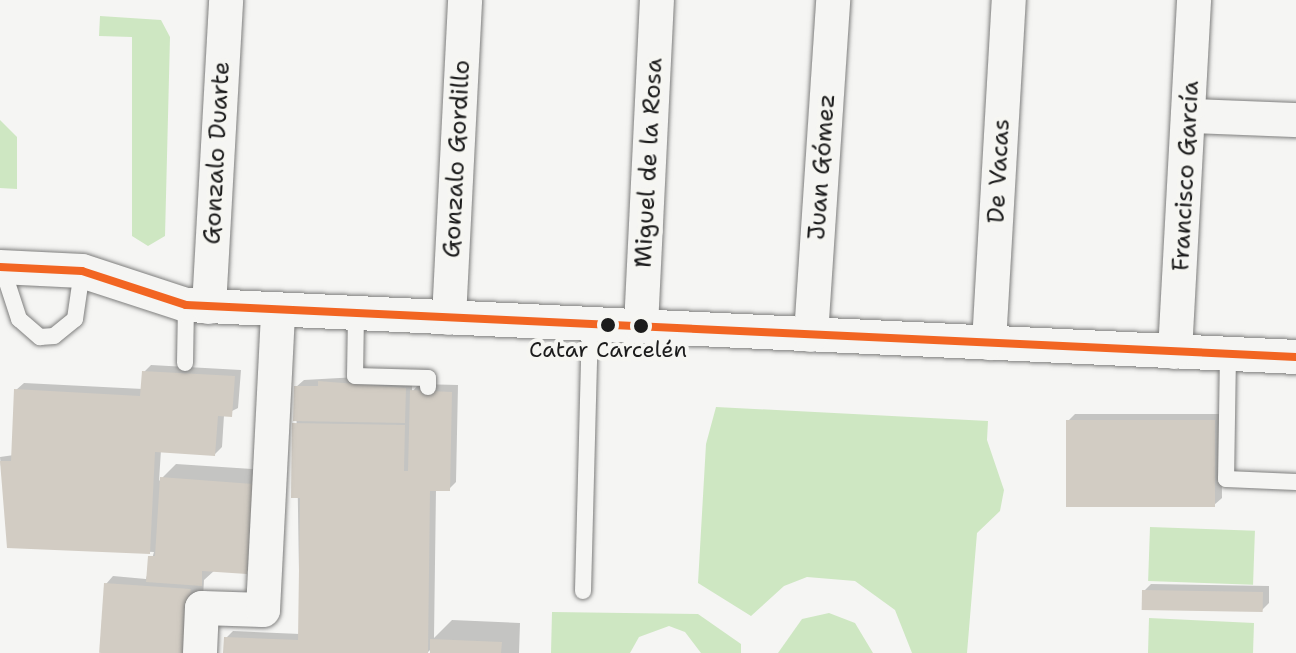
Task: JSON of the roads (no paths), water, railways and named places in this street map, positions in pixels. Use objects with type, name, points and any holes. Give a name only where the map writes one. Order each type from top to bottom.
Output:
[{"type":"street","name":"Gonzalo Duarte","points":[[198,306],[226,0]]},
{"type":"street","name":"Gonzalo Gordillo","points":[[449,318],[465,0]]},
{"type":"street","name":"Miguel de la Rosa","points":[[641,326],[657,0]]},
{"type":"street","name":"Juan Gómez","points":[[811,335],[833,0]]},
{"type":"street","name":"De Vacas","points":[[989,343],[1009,0]]},
{"type":"street","name":"Francisco García","points":[[1175,352],[1191,116],[1194,0]]},
{"type":"street","points":[[1191,116],[1296,120]]},
{"type":"street","points":[[1,267],[82,271],[198,306],[1296,357]]},
{"type":"street","points":[[200,653],[202,608],[263,610],[278,310]]},
{"type":"lane","points":[[1,267],[19,319],[40,337],[66,330],[75,319],[82,271]]},
{"type":"lane","points":[[185,363],[198,306]]},
{"type":"lane","points":[[356,314],[355,376],[428,378],[428,387]]},
{"type":"lane","points":[[583,591],[590,325]]},
{"type":"lane","points":[[1228,354],[1226,479],[1296,482]]},
{"type":"place","name":"Catar Carcelén","points":[[608,325]]}]
